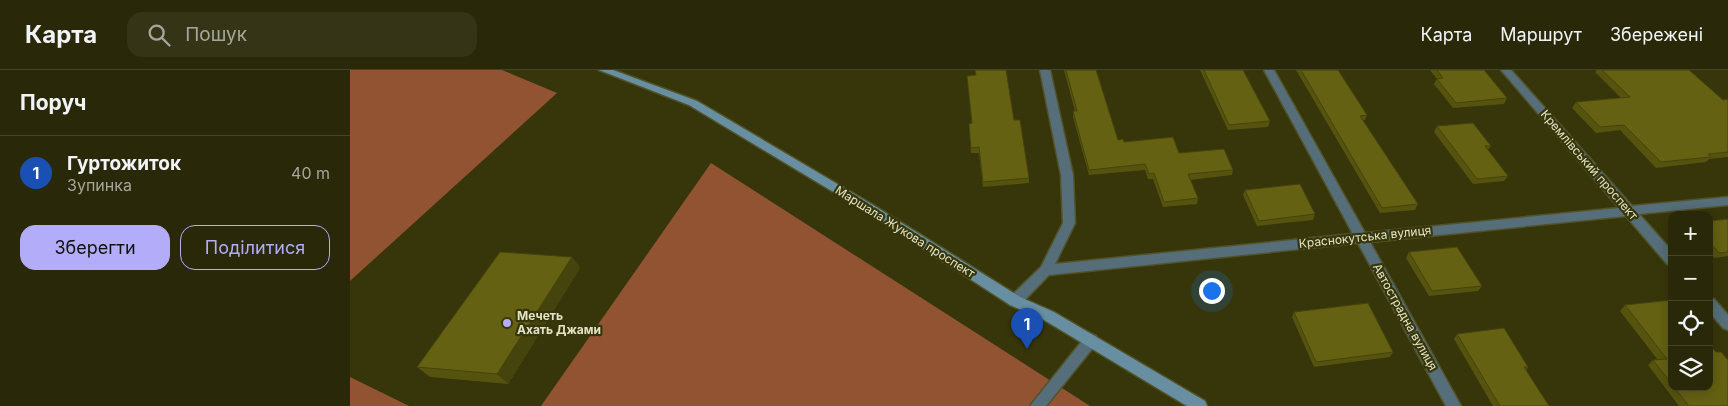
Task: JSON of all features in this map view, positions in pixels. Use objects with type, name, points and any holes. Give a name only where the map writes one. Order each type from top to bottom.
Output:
[{"type":"street","name":"Маршала Жукова проспект","points":[[604,70],[693,102],[874,211],[1015,301],[1049,316],[1200,406]]},
{"type":"street","points":[[1015,301],[1046,270],[1069,223],[1067,175],[1045,70]]},
{"type":"street","name":"Автострадна вулиця","points":[[1269,70],[1454,406]]},
{"type":"street","name":"Кремлівський проспект","points":[[1506,70],[1668,256]]},
{"type":"street","name":"Краснокутська вулиця","points":[[1046,270],[1728,201]]},
{"type":"street","points":[[1713,307],[1728,324]]},
{"type":"street","points":[[1037,406],[1090,340]]},
{"type":"shaded area","points":[[350,70],[502,70],[557,93],[350,281]]},
{"type":"shaded area","points":[[711,163],[1090,406],[541,406]]},
{"type":"shaded area","points":[[350,377],[409,406],[350,406]]},
{"type":"building","points":[[975,70],[1006,70],[1014,120],[1020,120],[1029,178],[983,182],[979,147],[971,148],[969,124],[972,123],[967,76],[976,75]]},
{"type":"building","points":[[1066,70],[1096,70],[1118,140],[1123,139],[1124,142],[1173,137],[1179,153],[1224,149],[1233,170],[1188,174],[1198,198],[1164,202],[1154,173],[1149,174],[1145,164],[1089,170],[1073,111],[1077,111]]},
{"type":"building","points":[[1204,70],[1243,70],[1270,121],[1229,125]]},
{"type":"building","points":[[1301,70],[1338,70],[1367,115],[1360,116],[1418,204],[1382,208]]},
{"type":"building","points":[[1437,70],[1484,70],[1507,98],[1456,103],[1437,79],[1443,78]]},
{"type":"building","points":[[1602,70],[1689,70],[1723,100],[1728,99],[1728,152],[1708,154],[1711,157],[1661,162],[1624,125],[1600,127],[1576,102],[1630,97]]},
{"type":"building","points":[[1473,123],[1491,146],[1485,146],[1508,176],[1477,179],[1437,126]]},
{"type":"building","points":[[1300,184],[1315,214],[1259,221],[1245,190]]},
{"type":"building","points":[[1728,219],[1728,252],[1719,253],[1713,246],[1713,221]]},
{"type":"building","points":[[1457,247],[1482,286],[1432,291],[1409,252]]},
{"type":"building","name":"Мечеть Ахать Джами","points":[[500,252],[572,257],[497,374],[417,367]]},
{"type":"building","points":[[1668,300],[1668,379],[1653,360],[1667,359],[1625,305]]},
{"type":"building","points":[[1368,303],[1393,352],[1316,362],[1294,312]]},
{"type":"building","points":[[1504,328],[1528,367],[1524,367],[1549,406],[1500,406],[1457,334]]},
{"type":"building","points":[[1713,349],[1716,352],[1721,352],[1728,360],[1728,406],[1689,406],[1677,391],[1713,391]]},
{"type":"place","name":"Мечеть Ахать Джами","points":[[507,323]]},
{"type":"place","name":"Гуртожиток","points":[[1027,349]]}]
